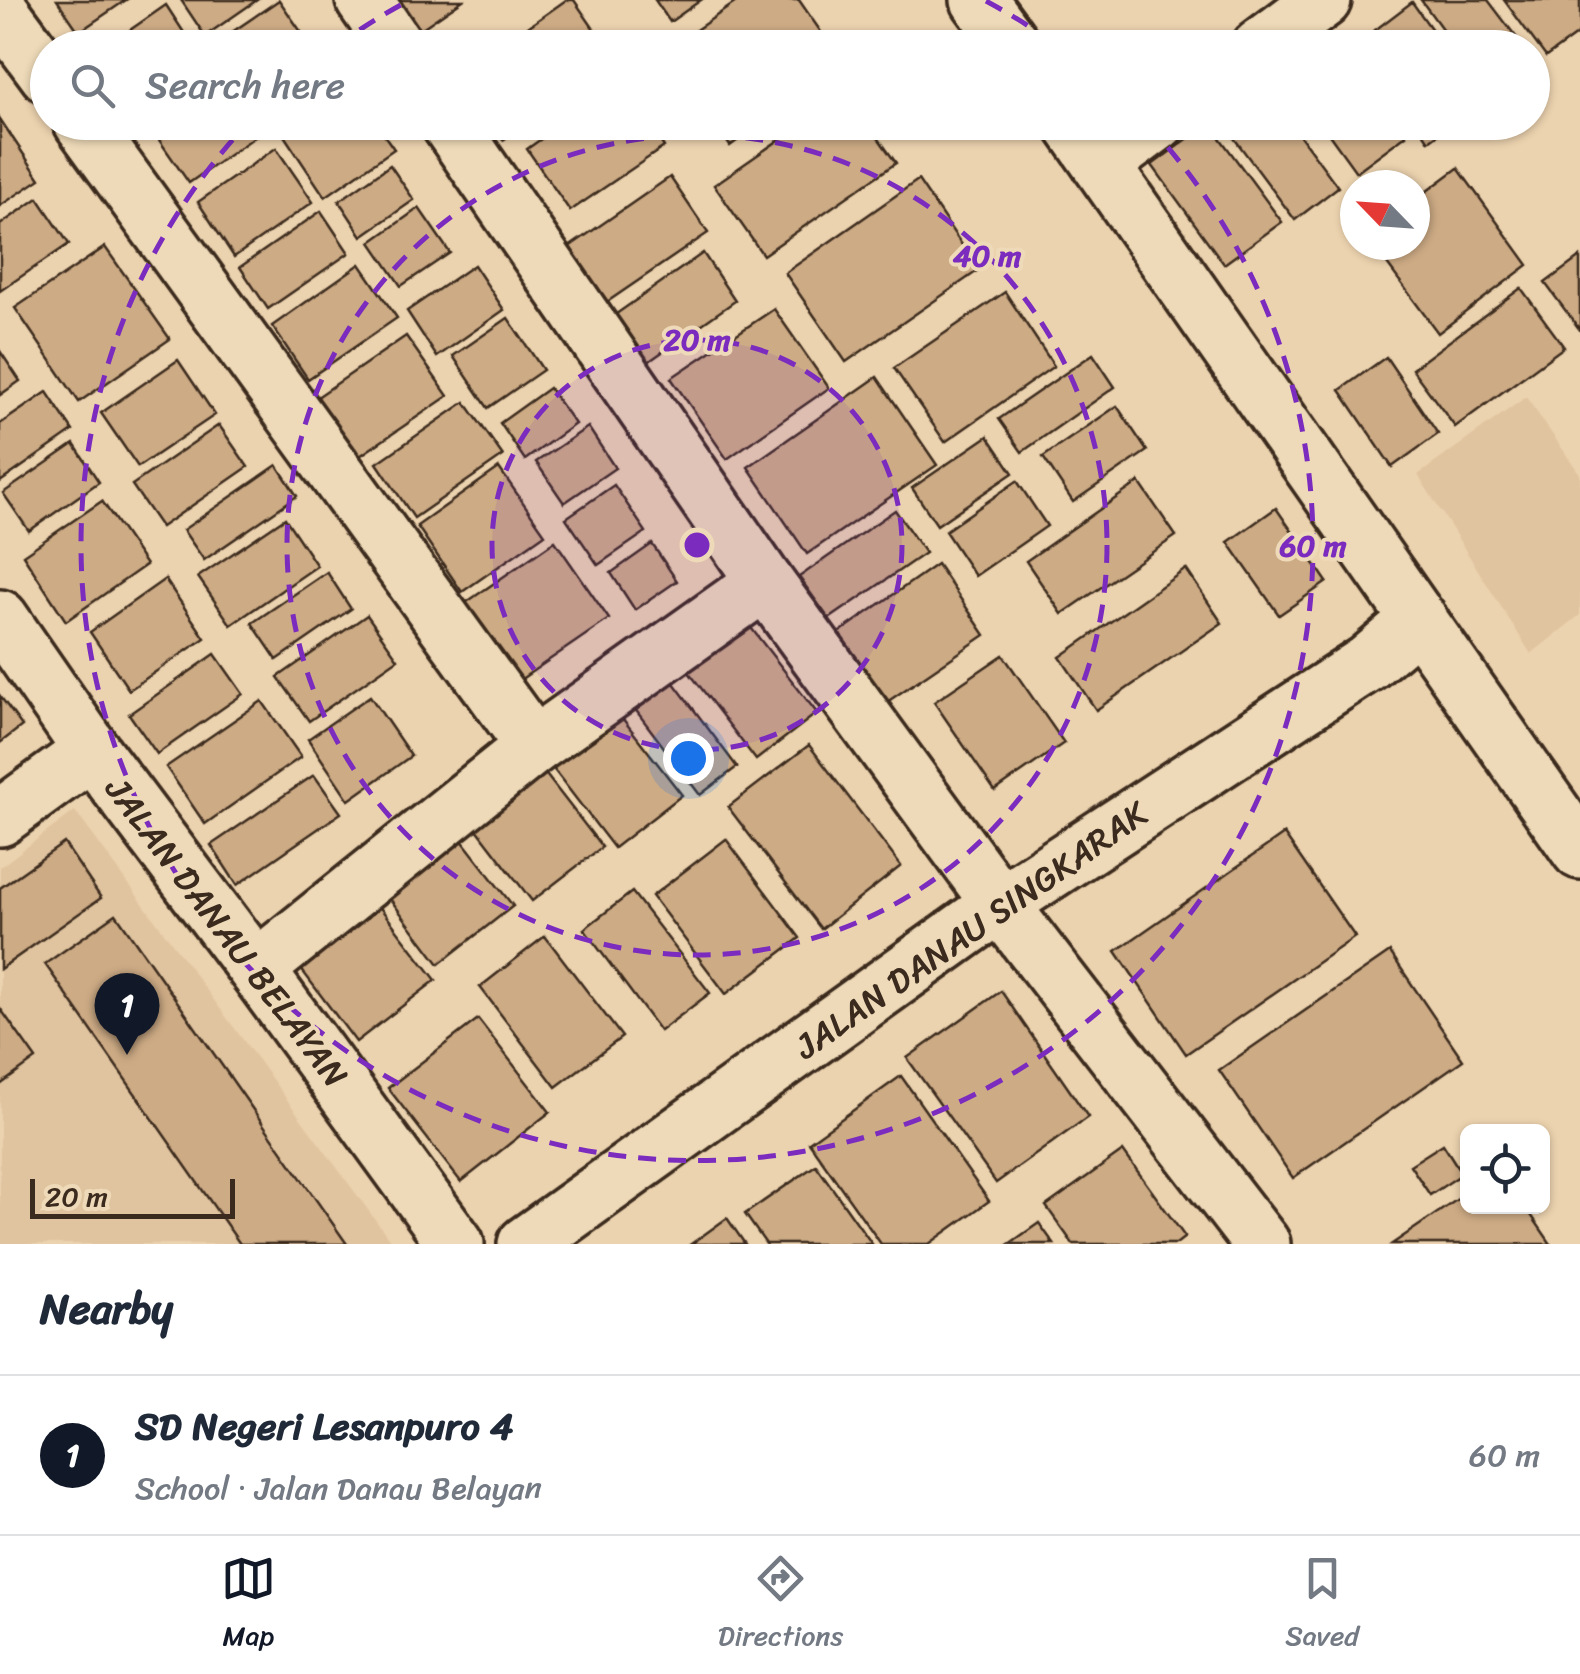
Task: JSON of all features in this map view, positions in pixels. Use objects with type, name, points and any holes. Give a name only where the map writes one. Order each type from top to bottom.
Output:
[{"type":"street","points":[[364,0],[385,30]]},
{"type":"street","points":[[978,0],[1000,30]]},
{"type":"street","points":[[1283,30],[1323,0]]},
{"type":"street","points":[[0,10],[30,51]]},
{"type":"street","points":[[95,140],[534,746]]},
{"type":"street","points":[[460,140],[764,582],[1000,904],[1262,1244]]},
{"type":"street","points":[[1087,143],[1580,851]]},
{"type":"street","points":[[256,969],[534,746],[764,582]]},
{"type":"street","name":"JALAN DANAU BELAYAN","points":[[0,618],[92,751],[456,1244]]},
{"type":"street","name":"JALAN DANAU SINGKARAK","points":[[526,1244],[1000,904],[1368,663],[1419,620]]},
{"type":"street","points":[[0,818],[92,751]]},
{"type":"shaded area","points":[[1526,397],[1580,474],[1580,615],[1531,654],[1418,475]]},
{"type":"shaded area","points":[[75,811],[393,1244],[0,1244],[0,867]]},
{"type":"building","points":[[57,0],[126,0],[82,30],[78,30]]},
{"type":"building","points":[[181,0],[257,0],[214,30],[201,30]]},
{"type":"building","points":[[279,0],[300,30],[235,30]]},
{"type":"building","points":[[388,0],[463,0],[419,30],[409,30]]},
{"type":"building","points":[[566,0],[574,0],[595,30],[524,30]]},
{"type":"building","points":[[655,0],[701,0],[670,22]]},
{"type":"building","points":[[739,0],[799,0],[820,30],[696,30]]},
{"type":"building","points":[[1421,0],[1488,0],[1511,30],[1443,30]]},
{"type":"building","points":[[1504,0],[1580,0],[1580,32],[1550,54],[1550,30],[1526,30]]},
{"type":"building","points":[[1412,2],[1432,30],[1375,30]]},
{"type":"building","points":[[166,5],[182,30],[130,30]]},
{"type":"building","points":[[0,119],[40,179],[0,206]]},
{"type":"building","points":[[159,140],[250,140],[189,183]]},
{"type":"building","points":[[287,140],[388,140],[394,149],[325,197]]},
{"type":"building","points":[[540,140],[660,140],[664,147],[570,211],[527,149]]},
{"type":"building","points":[[779,140],[880,140],[896,163],[763,255],[714,185]]},
{"type":"building","points":[[1186,140],[1222,140],[1282,222],[1224,264],[1152,165]]},
{"type":"building","points":[[1235,140],[1303,140],[1338,187],[1295,220]]},
{"type":"building","points":[[1333,140],[1399,140],[1355,170]]},
{"type":"building","points":[[276,148],[313,202],[234,257],[198,202]]},
{"type":"building","points":[[390,165],[414,200],[362,236],[339,201]]},
{"type":"building","points":[[1458,168],[1528,265],[1438,333],[1384,260],[1430,260],[1430,189]]},
{"type":"building","points":[[670,177],[708,233],[607,302],[569,247]]},
{"type":"building","points":[[918,180],[979,270],[846,362],[785,273]]},
{"type":"building","points":[[38,198],[69,244],[0,291],[0,225]]},
{"type":"building","points":[[419,208],[450,253],[401,286],[371,242]]},
{"type":"building","points":[[321,211],[349,253],[268,309],[240,267]]},
{"type":"building","points":[[105,247],[170,339],[79,402],[15,308]]},
{"type":"building","points":[[703,253],[735,301],[641,367],[609,319]]},
{"type":"building","points":[[1580,257],[1580,330],[1545,283]]},
{"type":"building","points":[[360,264],[397,318],[308,379],[272,326]]},
{"type":"building","points":[[474,265],[504,310],[437,357],[407,311]]},
{"type":"building","points":[[1521,288],[1564,347],[1455,427],[1412,369]]},
{"type":"building","points":[[1005,292],[1054,366],[945,442],[894,368]]},
{"type":"building","points":[[774,309],[829,388],[727,459],[671,378]]},
{"type":"building","points":[[508,318],[543,370],[488,408],[453,356]]},
{"type":"building","points":[[406,336],[448,396],[351,462],[310,402]]},
{"type":"building","points":[[0,351],[20,381],[0,395]]},
{"type":"building","points":[[1093,354],[1115,387],[1022,452],[999,419]]},
{"type":"building","points":[[1386,357],[1438,434],[1392,467],[1340,390]]},
{"type":"building","points":[[178,360],[215,415],[138,467],[101,413]]},
{"type":"building","points":[[877,377],[937,465],[807,554],[748,467]]},
{"type":"building","points":[[549,388],[575,424],[525,460],[500,423]]},
{"type":"building","points":[[47,392],[73,431],[0,482],[0,424]]},
{"type":"building","points":[[465,402],[503,456],[414,518],[377,463]]},
{"type":"building","points":[[1117,406],[1147,451],[1073,502],[1043,457]]},
{"type":"building","points":[[219,425],[248,467],[161,527],[132,485]]},
{"type":"building","points":[[588,427],[615,468],[564,503],[536,462]]},
{"type":"building","points":[[988,436],[1013,473],[937,525],[912,488]]},
{"type":"building","points":[[74,444],[99,482],[29,531],[3,493]]},
{"type":"building","points":[[277,465],[297,496],[204,560],[183,530]]},
{"type":"building","points":[[499,468],[545,534],[462,592],[417,526]]},
{"type":"building","points":[[1017,481],[1047,526],[975,576],[945,531]]},
{"type":"building","points":[[1139,482],[1176,536],[1062,614],[1026,561]]},
{"type":"building","points":[[614,485],[646,532],[598,565],[566,518]]},
{"type":"building","points":[[102,501],[146,565],[66,621],[23,555]]},
{"type":"building","points":[[1276,508],[1327,582],[1279,615],[1228,542]]},
{"type":"building","points":[[895,510],[925,553],[829,619],[799,577]]},
{"type":"building","points":[[285,518],[317,566],[231,625],[198,577]]},
{"type":"building","points":[[555,541],[609,619],[514,684],[461,606]]},
{"type":"building","points":[[652,544],[677,581],[635,610],[611,573]]},
{"type":"building","points":[[937,564],[985,635],[884,704],[837,634]]},
{"type":"building","points":[[1186,569],[1222,623],[1096,710],[1060,657]]},
{"type":"building","points":[[327,572],[351,609],[277,660],[252,623]]},
{"type":"building","points":[[165,579],[205,638],[129,690],[90,632]]},
{"type":"building","points":[[367,615],[398,659],[309,721],[278,677]]},
{"type":"building","points":[[745,620],[817,713],[756,760],[685,667]]},
{"type":"building","points":[[215,654],[243,694],[157,754],[129,714]]},
{"type":"building","points":[[1003,655],[1064,743],[995,791],[934,702]]},
{"type":"building","points":[[662,667],[737,767],[700,795],[625,696]]},
{"type":"building","points":[[0,696],[22,726],[0,743]]},
{"type":"building","points":[[370,696],[411,756],[349,800],[308,739]]},
{"type":"building","points":[[262,701],[301,757],[205,824],[166,767]]},
{"type":"building","points":[[619,714],[682,795],[614,848],[551,766]]},
{"type":"building","points":[[809,745],[901,866],[821,929],[728,807]]},
{"type":"building","points":[[537,763],[602,847],[532,901],[467,816]]},
{"type":"building","points":[[314,775],[341,813],[237,885],[211,845]]},
{"type":"building","points":[[454,830],[513,906],[439,964],[381,887]]},
{"type":"building","points":[[1284,834],[1355,937],[1186,1054],[1116,951]]},
{"type":"building","points":[[726,839],[800,938],[726,994],[652,896]]},
{"type":"building","points":[[64,843],[101,898],[0,969],[0,888]]},
{"type":"building","points":[[368,892],[436,980],[356,1042],[289,953]]},
{"type":"building","points":[[632,892],[710,993],[660,1031],[584,929]]},
{"type":"building","points":[[116,914],[347,1244],[240,1244],[45,964]]},
{"type":"building","points":[[545,936],[622,1037],[556,1087],[480,987]]},
{"type":"building","points":[[1390,952],[1463,1060],[1293,1178],[1219,1070]]},
{"type":"building","points":[[1001,991],[1088,1117],[996,1183],[907,1058]]},
{"type":"building","points":[[0,1008],[36,1059],[0,1085]]},
{"type":"building","points":[[478,1019],[550,1112],[461,1182],[388,1088]]},
{"type":"building","points":[[901,1076],[989,1201],[929,1244],[881,1244],[809,1142]]},
{"type":"building","points":[[1443,1144],[1460,1175],[1430,1195],[1410,1165]]},
{"type":"building","points":[[1123,1151],[1185,1237],[1176,1244],[1073,1244],[1046,1206]]},
{"type":"building","points":[[816,1165],[872,1244],[766,1244],[745,1214]]},
{"type":"building","points":[[1460,1197],[1460,1214],[1530,1214],[1551,1244],[1392,1244]]},
{"type":"building","points":[[727,1218],[745,1244],[691,1244]]},
{"type":"building","points":[[1039,1223],[1054,1244],[1009,1244]]},
{"type":"place","name":"SD Negeri Lesanpuro 4","points":[[127,1055]]}]
